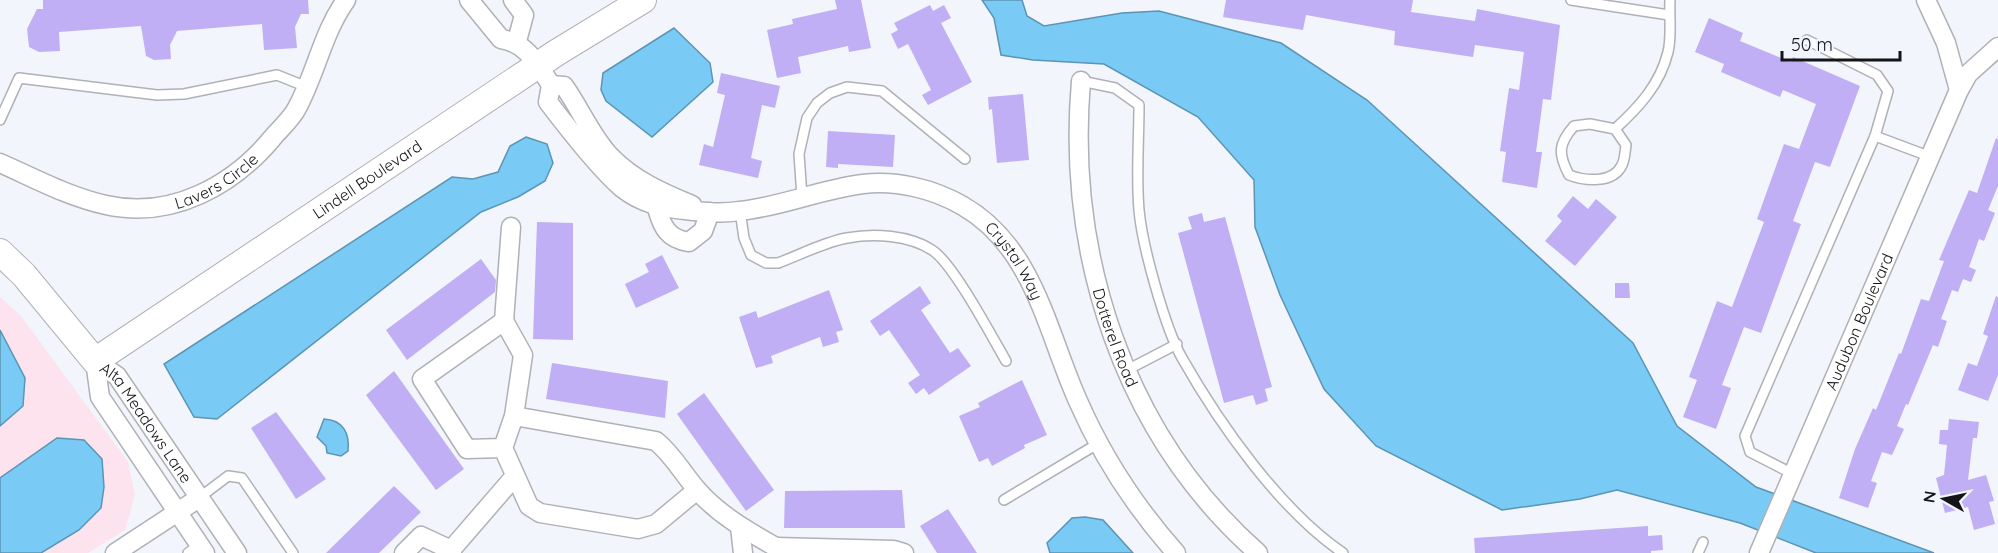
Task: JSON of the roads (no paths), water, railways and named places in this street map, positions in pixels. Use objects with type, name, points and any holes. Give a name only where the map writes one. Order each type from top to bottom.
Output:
[{"type":"street","name":"Lavers Circle","points":[[0,163],[73,196],[106,206],[143,209],[178,204],[226,182],[254,161],[296,110],[334,17],[346,0]]},
{"type":"street","points":[[469,0],[501,39],[517,41],[544,75]]},
{"type":"street","points":[[513,0],[524,15],[517,41]]},
{"type":"street","name":"Lindell Boulevard","points":[[95,361],[544,75],[643,0]]},
{"type":"street","points":[[1926,0],[1946,43],[1959,90]]},
{"type":"street","name":"Audubon Boulevard","points":[[1759,553],[1959,90],[1968,74],[1998,47]]},
{"type":"street","name":"Crystal Way","points":[[544,75],[548,102],[565,124],[622,188],[657,208],[710,212],[740,211],[862,184],[899,185],[941,196],[984,221],[1012,251],[1029,279],[1077,401],[1099,443],[1144,514],[1176,553]]},
{"type":"street","name":"Crystal Way","points":[[544,75],[564,86],[610,156],[630,174],[660,192],[710,212]]},
{"type":"street","name":"Dotterel Road","points":[[1082,81],[1077,133],[1081,201],[1088,251],[1102,306],[1127,370],[1163,440],[1189,478],[1218,513],[1258,553]]},
{"type":"street","points":[[657,208],[662,227],[672,237],[689,242],[703,231],[710,212]]},
{"type":"street","points":[[511,227],[504,321],[523,355],[514,416],[503,448],[529,506],[540,513],[638,529],[656,524],[697,490]]},
{"type":"street","points":[[0,252],[24,275],[95,361]]},
{"type":"street","points":[[503,448],[467,449],[422,379],[504,321]]},
{"type":"street","name":"Alta Meadows Lane","points":[[95,361],[117,376],[237,553]]},
{"type":"street","name":"Alta Meadows Lane","points":[[95,361],[100,397],[177,512],[197,550]]},
{"type":"street","points":[[514,416],[656,441],[672,454],[697,490],[740,527],[781,550],[894,550],[904,553]]},
{"type":"street","points":[[404,553],[421,536],[451,552],[515,476]]},
{"type":"street","points":[[115,553],[199,498]]},
{"type":"street","points":[[740,527],[743,553]]},
{"type":"lane","points":[[1571,0],[1669,15]]},
{"type":"lane","points":[[1615,129],[1640,105],[1655,83],[1668,52],[1670,0]]},
{"type":"lane","points":[[1793,474],[1750,452],[1745,436],[1875,136],[1888,90],[1877,75],[1807,40]]},
{"type":"lane","points":[[0,120],[19,78],[158,95],[184,94],[277,75],[307,87]]},
{"type":"lane","points":[[1082,81],[1115,88],[1139,105],[1139,211],[1155,284],[1181,357],[1234,437],[1276,492],[1329,543],[1343,553]]},
{"type":"lane","points":[[802,197],[799,154],[807,118],[817,103],[830,93],[847,87],[882,92],[965,159]]},
{"type":"lane","points":[[1590,124],[1615,129],[1626,145],[1622,166],[1610,176],[1586,182],[1569,175],[1560,158],[1564,138],[1574,126],[1590,124]]},
{"type":"lane","points":[[1875,136],[1931,158]]},
{"type":"lane","points":[[740,211],[744,238],[751,255],[766,262],[778,263],[845,238],[867,236],[906,239],[933,250],[950,268],[1006,361]]},
{"type":"lane","points":[[1127,370],[1177,344]]},
{"type":"lane","points":[[1004,501],[1099,443]]},
{"type":"lane","points":[[199,498],[228,476],[242,478],[293,553]]},
{"type":"lane","points":[[1698,553],[1703,542]]},
{"type":"water","points":[[982,0],[1022,0],[1027,16],[1044,26],[1122,13],[1159,11],[1281,43],[1367,100],[1633,343],[1677,426],[1756,487],[1934,553],[1816,553],[1740,523],[1617,490],[1580,499],[1502,510],[1376,446],[1324,389],[1280,295],[1255,227],[1254,180],[1198,117],[1104,64],[1033,60],[1001,55],[994,18]]},
{"type":"water","points":[[674,28],[710,63],[713,82],[652,137],[606,101],[601,90],[603,73]]},
{"type":"water","points":[[526,137],[547,144],[553,163],[545,181],[518,197],[481,212],[217,419],[194,417],[164,364],[452,177],[473,179],[498,172],[510,146]]},
{"type":"water","points":[[0,330],[25,378],[23,406],[0,426]]},
{"type":"water","points":[[324,419],[336,422],[346,433],[348,451],[341,456],[327,453],[326,446],[317,437]]},
{"type":"water","points":[[57,438],[84,440],[102,459],[104,487],[101,508],[79,530],[41,553],[0,553],[0,478]]},
{"type":"water","points":[[1085,517],[1103,520],[1133,553],[1050,553],[1047,543],[1072,518]]}]
